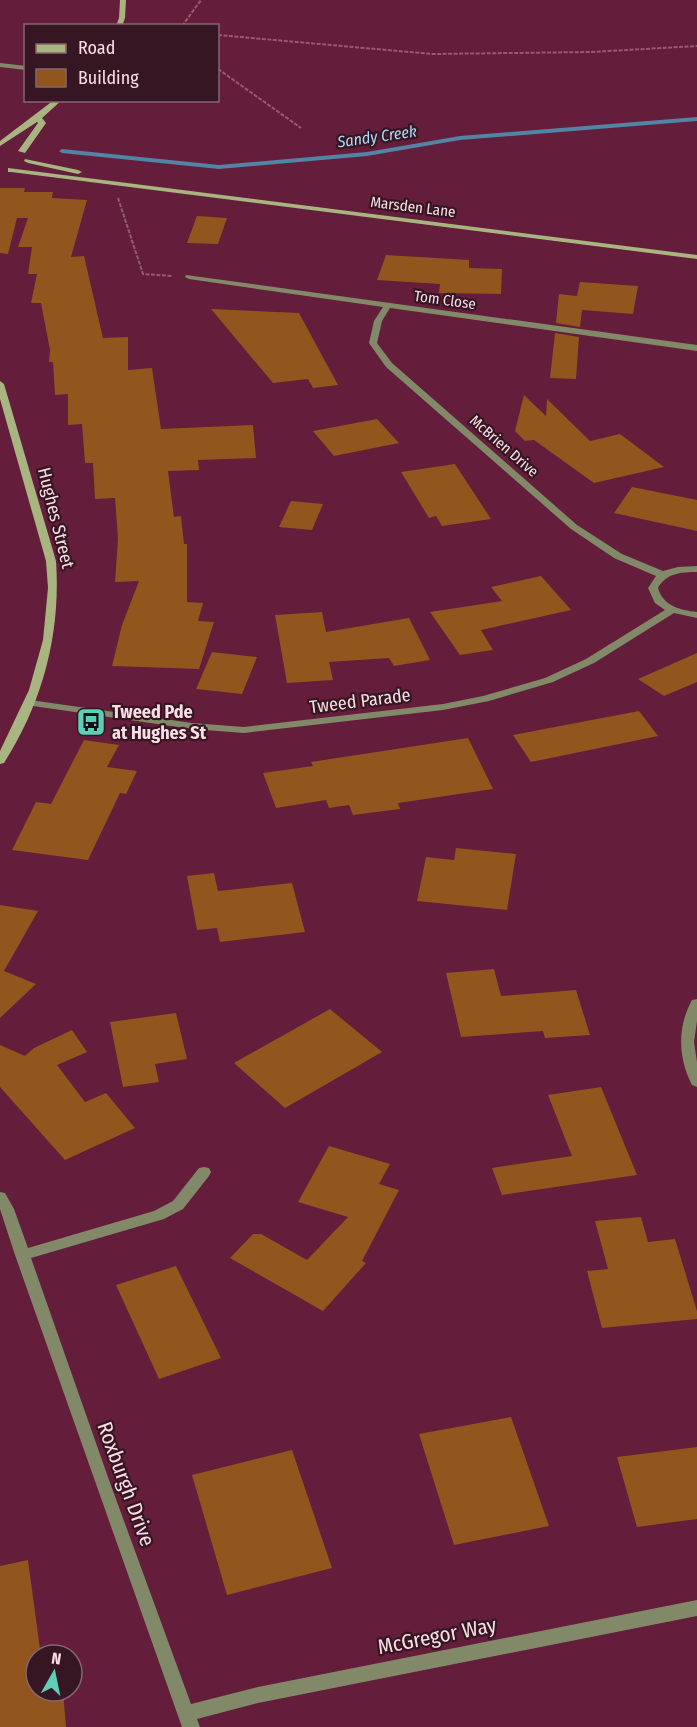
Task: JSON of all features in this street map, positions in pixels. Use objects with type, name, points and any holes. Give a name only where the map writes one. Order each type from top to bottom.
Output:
[{"type":"main road","points":[[120,24],[123,0]]},
{"type":"main road","points":[[0,146],[31,121],[39,119],[57,102]]},
{"type":"main road","points":[[16,150],[42,123],[39,119]]},
{"type":"main road","points":[[0,146],[28,156],[28,161],[11,170],[1,172]]},
{"type":"main road","name":"Marsden Lane","points":[[28,161],[68,171],[117,178],[125,183]]},
{"type":"main road","name":"Marsden Lane","points":[[11,170],[697,257]]},
{"type":"main road","name":"Hughes Street","points":[[0,384],[49,550],[54,580],[52,620],[41,676],[30,703],[0,761]]},
{"type":"street","points":[[0,65],[24,68]]},
{"type":"street","name":"Tom Close","points":[[189,277],[697,348]]},
{"type":"street","name":"McBrien Drive","points":[[388,305],[378,321],[373,343],[389,365],[574,527],[618,556],[663,575]]},
{"type":"street","points":[[697,569],[678,570],[663,575],[654,583],[653,592],[660,602],[672,610],[697,615]]},
{"type":"street","name":"Tweed Parade","points":[[30,703],[192,726],[244,730],[443,707],[485,699],[549,680],[590,662],[672,610]]},
{"type":"street","points":[[697,1003],[687,1026],[686,1052],[697,1082]]},
{"type":"street","points":[[22,1255],[159,1215],[178,1205],[204,1172]]},
{"type":"street","name":"Roxburgh Drive","points":[[0,1197],[189,1720]]},
{"type":"street","name":"McGregor Way","points":[[189,1720],[269,1692],[697,1608]]},
{"type":"path","points":[[183,24],[201,0]]},
{"type":"path","points":[[219,35],[432,54],[591,52],[697,46]]},
{"type":"path","points":[[219,70],[301,128]]},
{"type":"path","points":[[125,183],[117,194],[143,274],[189,277]]},
{"type":"building","points":[[0,188],[25,188],[24,192],[53,192],[52,198],[87,200],[71,257],[84,256],[103,338],[128,337],[128,370],[152,368],[161,429],[253,425],[256,458],[198,460],[199,470],[168,471],[174,517],[181,516],[184,544],[187,544],[187,602],[203,603],[198,621],[214,622],[199,669],[112,666],[122,625],[139,581],[115,582],[118,539],[115,498],[95,499],[93,463],[85,463],[82,424],[68,425],[68,394],[55,395],[53,362],[49,362],[50,350],[41,303],[31,303],[37,274],[28,274],[32,247],[18,247],[28,218],[17,218],[8,254],[0,253]]},
{"type":"building","points":[[197,216],[227,218],[218,244],[187,243]]},
{"type":"building","points":[[386,255],[469,260],[469,268],[502,269],[501,294],[439,293],[440,284],[377,280]]},
{"type":"building","points":[[580,282],[638,286],[633,314],[582,310],[580,327],[556,323],[559,294],[577,296]]},
{"type":"building","points":[[211,309],[299,313],[338,385],[313,388],[308,379],[273,383]]},
{"type":"building","points":[[555,333],[579,337],[576,379],[550,378]]},
{"type":"building","points":[[524,395],[546,416],[547,399],[590,441],[620,434],[664,467],[594,483],[534,440],[525,441],[515,431]]},
{"type":"building","points":[[377,419],[399,443],[334,456],[313,431]]},
{"type":"building","points":[[455,464],[491,519],[442,526],[436,516],[429,518],[401,472]]},
{"type":"building","points":[[632,487],[697,500],[697,531],[614,513]]},
{"type":"building","points":[[291,501],[323,504],[312,530],[279,527]]},
{"type":"building","points":[[541,576],[571,610],[481,630],[493,650],[460,655],[430,612],[502,601],[491,587]]},
{"type":"building","points":[[322,612],[326,632],[409,618],[430,660],[394,666],[389,658],[329,662],[333,680],[287,683],[275,615]]},
{"type":"building","points":[[212,652],[257,657],[242,694],[196,689]]},
{"type":"building","points":[[697,653],[697,682],[664,696],[638,679]]},
{"type":"building","points":[[639,711],[658,736],[531,762],[513,735]]},
{"type":"building","points":[[468,738],[493,789],[398,803],[400,809],[353,815],[349,805],[329,808],[326,800],[276,808],[263,773],[313,766],[311,762]]},
{"type":"building","points":[[84,740],[119,745],[107,767],[137,771],[126,794],[120,793],[88,860],[12,850],[36,802],[51,804]]},
{"type":"building","points":[[456,848],[516,854],[507,910],[417,901],[426,857],[454,860]]},
{"type":"building","points":[[214,873],[218,891],[292,883],[305,932],[220,942],[217,928],[197,930],[187,876]]},
{"type":"building","points":[[0,905],[38,911],[4,971],[36,984],[0,1018]]},
{"type":"building","points":[[494,969],[501,996],[576,990],[590,1035],[545,1038],[543,1031],[461,1037],[446,973]]},
{"type":"building","points":[[330,1009],[382,1052],[285,1108],[234,1063]]},
{"type":"building","points":[[176,1013],[187,1059],[155,1064],[159,1082],[123,1087],[110,1022]]},
{"type":"building","points":[[72,1030],[87,1052],[57,1065],[85,1102],[106,1093],[135,1128],[65,1160],[0,1087],[0,1045],[25,1056],[34,1048]]},
{"type":"building","points":[[601,1087],[637,1175],[502,1195],[492,1168],[572,1156],[548,1095]]},
{"type":"building","points":[[329,1146],[390,1164],[379,1184],[399,1190],[362,1261],[366,1263],[323,1311],[230,1258],[253,1234],[261,1234],[307,1260],[348,1217],[298,1202]]},
{"type":"building","points":[[641,1217],[648,1242],[675,1239],[697,1311],[697,1319],[602,1328],[587,1271],[608,1269],[595,1221]]},
{"type":"building","points":[[176,1266],[221,1358],[159,1379],[116,1285]]},
{"type":"building","points":[[511,1417],[549,1526],[454,1545],[419,1434]]},
{"type":"building","points":[[697,1447],[697,1519],[637,1527],[617,1457]]},
{"type":"building","points":[[292,1450],[332,1568],[227,1595],[192,1475]]},
{"type":"building","points":[[28,1560],[39,1643],[24,1643],[24,1703],[64,1703],[66,1727],[0,1727],[0,1566]]},
{"type":"waterway","name":"Sandy Creek","points":[[62,151],[219,167],[367,154],[460,138],[697,119]]},
{"type":"place","name":"Tweed Pde at Hughes St","points":[[91,722]]}]
